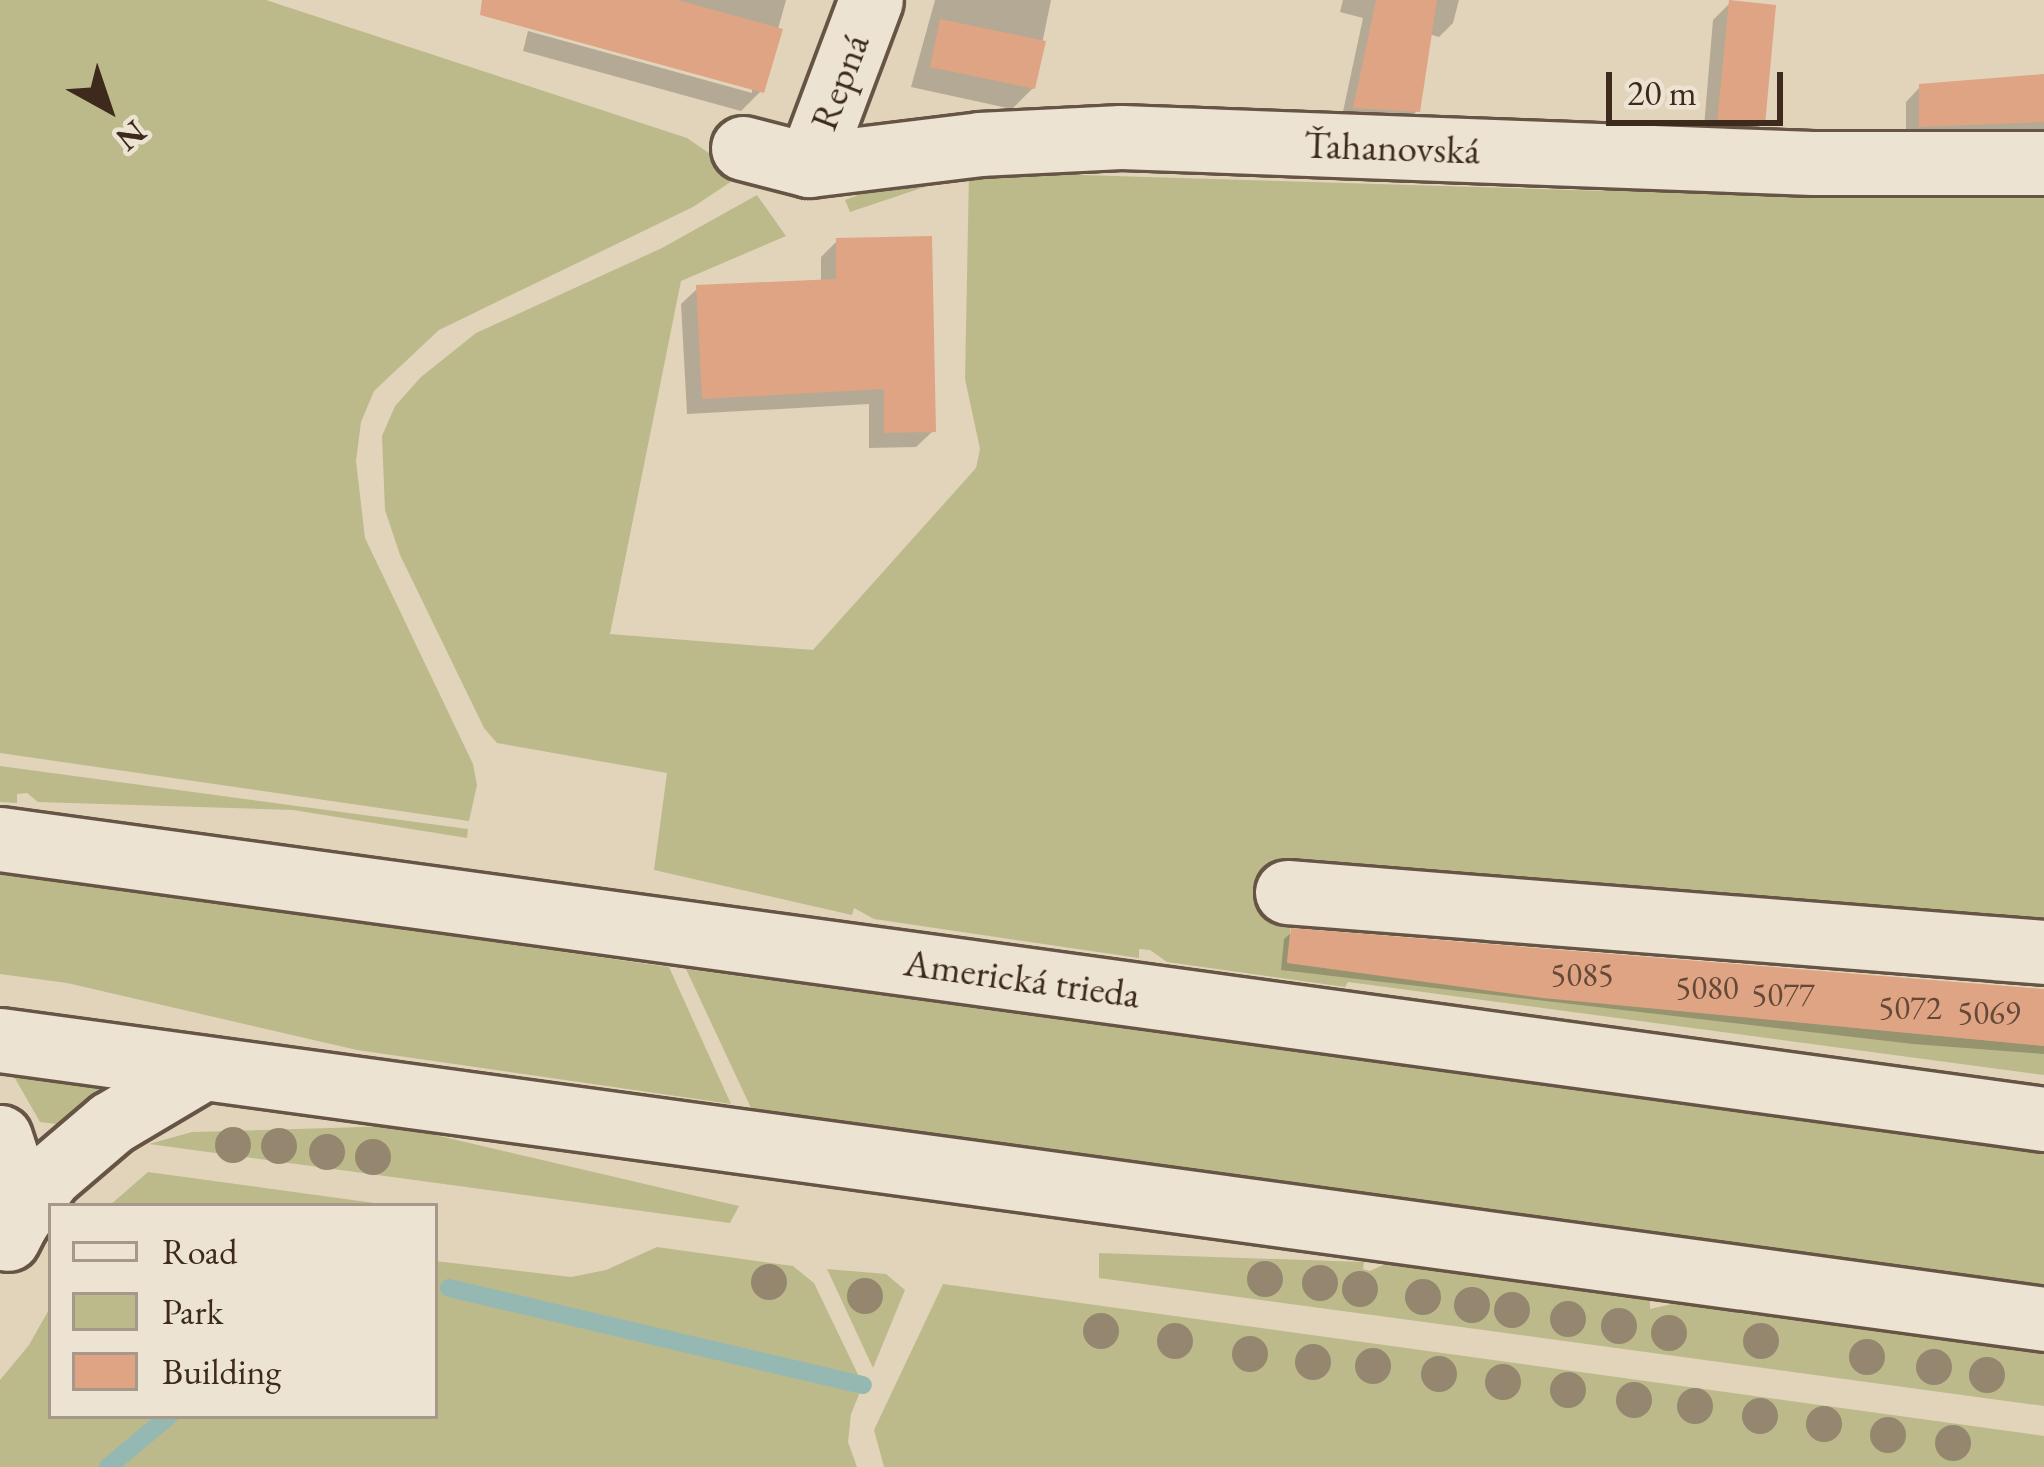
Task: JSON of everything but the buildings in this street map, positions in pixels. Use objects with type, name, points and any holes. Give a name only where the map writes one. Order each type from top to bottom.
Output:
[{"type":"street","name":"Repná","points":[[809,165],[871,0]]},
{"type":"street","name":"Ťahanovská","points":[[743,148],[809,165],[979,144],[1121,137],[1813,163],[2044,163]]},
{"type":"street","name":"Americká trieda","points":[[0,839],[2044,1119]]},
{"type":"street","points":[[1287,892],[2044,952]]},
{"type":"street","points":[[0,1040],[2044,1319]]},
{"type":"street","points":[[8,1239],[49,1176],[111,1123],[202,1069]]},
{"type":"street","points":[[0,1137],[17,1189],[8,1239]]},
{"type":"green space","points":[[0,0],[266,0],[687,138],[741,175],[693,207],[439,330],[374,391],[361,422],[356,461],[365,538],[473,764],[477,785],[469,821],[0,753]]},
{"type":"green space","points":[[970,163],[969,171],[985,172],[1604,191],[1607,177],[2044,183],[2044,926],[1666,894],[1296,872],[1287,962],[1591,1002],[2044,1046],[2044,1075],[1348,982],[1345,987],[1167,962],[1150,950],[1139,949],[1139,958],[874,919],[854,908],[852,915],[654,870],[667,773],[497,743],[484,728],[400,555],[385,510],[382,436],[395,406],[421,377],[476,333],[662,248],[757,195],[786,236],[681,281],[610,634],[813,650],[976,468],[980,449],[965,379],[969,172],[850,212],[845,200],[931,168]]},
{"type":"green space","points":[[0,766],[468,829],[467,838],[293,810],[38,802],[27,793],[17,794],[17,803],[0,802]]},
{"type":"green space","points":[[0,872],[669,967],[731,1104],[357,1050],[67,983],[0,974]]},
{"type":"green space","points":[[686,969],[2044,1154],[2044,1285],[751,1108]]},
{"type":"green space","points":[[12,1073],[104,1086],[72,1126],[40,1122]]},
{"type":"green space","points":[[397,1126],[739,1206],[730,1223],[149,1144],[192,1132]]},
{"type":"green space","points":[[148,1172],[374,1203],[112,1203]]},
{"type":"green space","points":[[657,1247],[793,1266],[814,1283],[863,1385],[851,1414],[848,1442],[857,1467],[0,1467],[0,1380],[29,1345],[48,1311],[48,1419],[438,1419],[438,1261],[571,1277],[606,1270]]},
{"type":"green space","points":[[1099,1253],[1364,1262],[1363,1269],[1370,1271],[1385,1264],[1650,1300],[1650,1309],[1672,1304],[2044,1354],[2044,1406],[1099,1278]]},
{"type":"green space","points":[[827,1269],[886,1274],[905,1290],[873,1368]]},
{"type":"green space","points":[[943,1284],[2044,1436],[2044,1467],[884,1467],[874,1430]]},
{"type":"waterway","points":[[449,1288],[863,1385]]},
{"type":"waterway","points":[[108,1467],[165,1419]]}]
